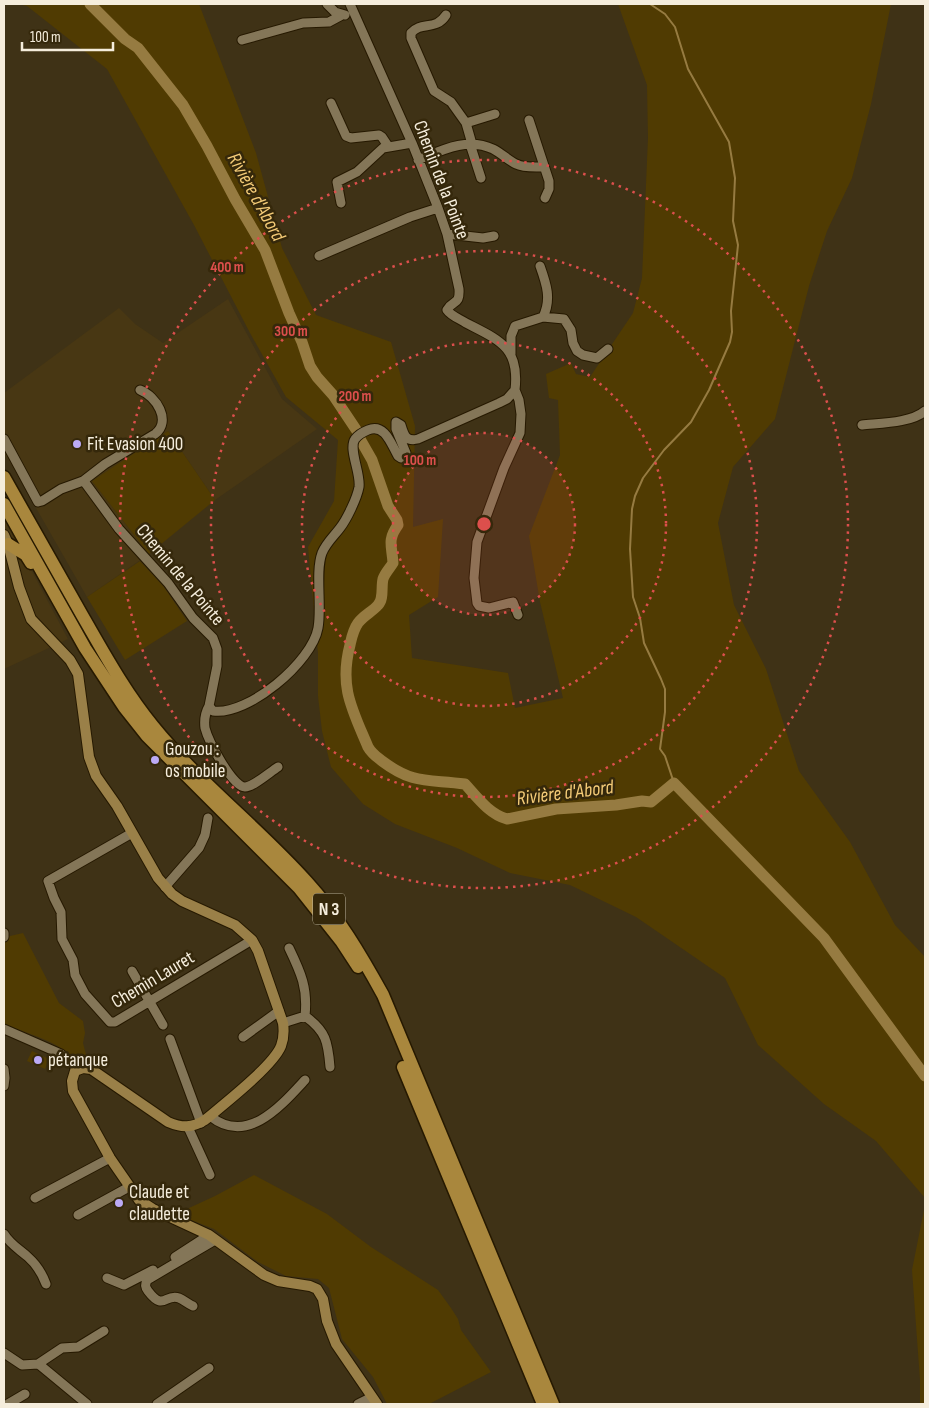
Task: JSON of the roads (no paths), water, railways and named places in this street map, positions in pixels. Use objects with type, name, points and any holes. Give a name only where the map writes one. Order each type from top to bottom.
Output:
[{"type":"highway","name":"N 3","points":[[4,477],[97,641],[132,698],[176,752],[307,882],[330,910],[368,967],[390,1014],[552,1404]]},
{"type":"highway","name":"N 3","points":[[4,504],[85,648],[124,707],[147,736],[299,888],[341,941],[359,969],[375,998],[543,1404]]},
{"type":"highway","points":[[5,540],[31,562],[55,598],[70,627],[85,648]]},
{"type":"main road","points":[[5,540],[31,620],[70,660],[78,674],[89,757],[96,776],[117,806],[165,887],[182,901],[235,924],[252,940],[258,951],[283,1022],[282,1045],[271,1062],[210,1116],[201,1123],[188,1128],[168,1122],[91,1069],[78,1069],[72,1076],[73,1091],[110,1158],[139,1200],[212,1238],[264,1275],[278,1281],[310,1286],[317,1289],[323,1299],[327,1321],[336,1344],[374,1400]]},
{"type":"street","points":[[327,4],[342,15]]},
{"type":"street","name":"Chemin de la Pointe","points":[[350,4],[412,143],[447,234],[459,289],[458,301],[448,307],[447,310],[452,316],[501,342],[506,346],[511,357]]},
{"type":"street","points":[[242,40],[303,23],[329,22],[342,15],[354,14]]},
{"type":"street","points":[[446,15],[438,24],[414,29],[411,33],[411,38],[434,91],[451,102],[466,123],[481,178]]},
{"type":"street","points":[[331,103],[346,136],[351,138],[378,135],[382,137],[388,146]]},
{"type":"street","points":[[466,123],[495,114]]},
{"type":"street","points":[[529,120],[549,181],[549,189],[545,198]]},
{"type":"street","points":[[341,203],[337,182],[357,172],[374,154],[388,146],[412,143]]},
{"type":"street","points":[[418,160],[452,146],[471,144],[494,149],[517,164],[543,167]]},
{"type":"street","points":[[319,256],[410,217],[438,208]]},
{"type":"street","points":[[447,234],[483,238],[494,236]]},
{"type":"street","points":[[540,266],[547,285],[548,305],[543,317]]},
{"type":"street","points":[[518,615],[513,602],[489,608],[480,606],[477,603],[474,578],[477,542],[504,468],[520,433],[521,414],[515,390],[515,370],[511,357],[511,336],[515,326],[543,317],[564,319],[571,330],[575,348],[583,355],[597,358],[608,349]]},
{"type":"street","points":[[4,439],[38,502],[61,489],[83,481],[161,429],[161,417],[157,402],[147,392],[140,390]]},
{"type":"street","points":[[209,706],[213,711],[226,711],[239,707],[258,697],[294,668],[312,643],[318,630],[322,552],[346,518],[359,486],[358,468],[352,447],[358,435],[367,430],[378,428],[383,431],[398,456],[405,458],[406,454],[396,429],[396,422],[401,425],[404,436],[412,440],[418,439],[499,404],[507,399],[515,390]]},
{"type":"street","points":[[862,425],[905,420],[917,417],[925,411]]},
{"type":"street","name":"Chemin de la Pointe","points":[[83,481],[119,529],[168,583],[193,618],[213,638],[217,648],[217,666],[204,721],[213,746],[236,783],[242,787],[250,786],[278,767]]},
{"type":"street","points":[[165,887],[199,848],[205,834],[208,818]]},
{"type":"street","name":"Chemin Lauret","points":[[132,833],[49,880],[48,883],[61,912],[61,935],[63,943],[73,960],[74,972],[82,990],[108,1020],[113,1023],[252,940]]},
{"type":"street","points":[[289,948],[304,982],[306,1016],[325,1034],[330,1066]]},
{"type":"street","points":[[132,971],[163,1025]]},
{"type":"street","points":[[243,1038],[279,1011]]},
{"type":"street","points":[[283,1022],[306,1016]]},
{"type":"street","points":[[4,1029],[61,1054],[78,1069]]},
{"type":"street","points":[[170,1038],[201,1123]]},
{"type":"street","points":[[4,1069],[6,1078],[4,1086]]},
{"type":"street","points":[[210,1116],[225,1126],[244,1127],[255,1123],[285,1101],[305,1080]]},
{"type":"street","points":[[188,1128],[210,1175]]},
{"type":"street","points":[[35,1198],[110,1158]]},
{"type":"street","points":[[78,1215],[129,1187]]},
{"type":"street","points":[[4,1234],[10,1243],[35,1264],[46,1284]]},
{"type":"street","points":[[107,1278],[124,1286],[212,1238]]},
{"type":"street","points":[[193,1306],[175,1298],[162,1301],[154,1300],[145,1288],[145,1283],[212,1238]]},
{"type":"street","points":[[4,1352],[22,1365],[38,1364],[62,1348],[78,1347],[104,1332]]},
{"type":"street","points":[[38,1364],[87,1404]]},
{"type":"street","points":[[157,1404],[209,1368]]},
{"type":"street","points":[[8,1404],[25,1394]]},
{"type":"street","points":[[358,1404],[374,1400]]},
{"type":"waterway","name":"Rivière d'Abord","points":[[90,4],[125,39],[138,48],[183,105],[265,250],[310,366],[333,395],[357,431]]},
{"type":"waterway","points":[[650,4],[665,14],[675,27],[688,69],[729,142],[735,178],[733,221],[738,245],[731,311],[732,332],[730,342],[709,390],[691,422],[664,450],[643,478],[635,496],[632,509],[630,549],[633,597],[640,618],[644,643],[665,689],[665,712],[660,749],[665,756],[674,783]]},
{"type":"waterway","name":"Rivière d'Abord","points":[[360,439],[372,460],[388,506],[398,525],[391,539],[393,563],[383,579],[381,600],[356,626],[347,660],[346,673],[349,698],[371,752],[393,769],[413,778],[465,784],[489,809],[507,819],[556,809],[616,805],[642,801],[651,802],[674,783],[824,938],[925,1076]]},
{"type":"place","name":"Fit Evasion 400","points":[[77,444]]},
{"type":"place","name":"Gouzou : os mobile","points":[[155,760]]},
{"type":"place","name":"pétanque","points":[[38,1060]]},
{"type":"place","name":"Claude et claudette","points":[[119,1203]]}]
